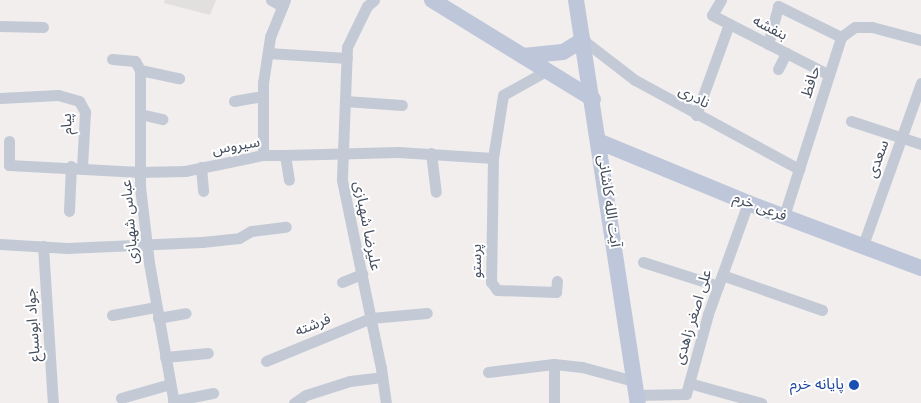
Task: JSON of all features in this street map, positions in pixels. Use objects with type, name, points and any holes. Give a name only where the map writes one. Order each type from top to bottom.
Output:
[{"type":"street","points":[[263,156],[263,96],[268,53],[283,3],[270,0]]},
{"type":"street","name":"علیرضا شهبازی","points":[[374,0],[367,6],[347,47],[342,180],[371,318],[386,403]]},
{"type":"street","points":[[432,0],[593,99]]},
{"type":"street","name":"آیت الله کاشانی","points":[[576,0],[600,142],[636,393]]},
{"type":"street","name":"بنفشه","points":[[722,0],[712,15],[829,75]]},
{"type":"street","points":[[768,44],[778,6],[841,37],[855,27],[872,27],[921,40]]},
{"type":"street","points":[[696,115],[729,24]]},
{"type":"street","points":[[0,26],[43,28]]},
{"type":"street","name":"حافظ","points":[[784,216],[841,37]]},
{"type":"street","points":[[523,56],[563,52],[583,40]]},
{"type":"street","name":"نادری","points":[[583,40],[635,80],[696,115],[799,169]]},
{"type":"street","points":[[268,53],[347,58]]},
{"type":"street","points":[[778,69],[786,53]]},
{"type":"street","points":[[112,59],[135,61],[140,70],[179,78]]},
{"type":"street","name":"عباس شهبازی","points":[[140,70],[140,172],[146,242],[173,402]]},
{"type":"street","points":[[493,158],[503,95],[546,71]]},
{"type":"street","name":"سعدی","points":[[863,246],[921,83]]},
{"type":"street","name":"پیام","points":[[0,98],[58,94],[79,101],[85,112],[69,211]]},
{"type":"street","points":[[234,101],[263,96]]},
{"type":"street","points":[[345,101],[402,105]]},
{"type":"street","points":[[140,114],[162,120]]},
{"type":"street","points":[[851,121],[921,144]]},
{"type":"street","name":"سیروس","points":[[10,141],[9,165],[77,167],[140,172],[201,167],[263,156],[286,154],[343,152],[431,153],[493,158]]},
{"type":"street","name":"فرعی خرم","points":[[600,142],[748,203],[921,268]]},
{"type":"street","points":[[431,153],[436,192]]},
{"type":"street","points":[[286,154],[289,180]]},
{"type":"street","name":"پرستو","points":[[493,158],[493,287],[496,290],[556,292],[557,281]]},
{"type":"street","points":[[201,167],[203,191]]},
{"type":"street","name":"علی اصغر زاهدی","points":[[636,393],[686,394],[718,286],[748,203]]},
{"type":"street","points":[[0,244],[67,248],[238,238],[250,231],[286,227]]},
{"type":"street","name":"جواد ابوسباع","points":[[43,246],[53,403]]},
{"type":"street","points":[[643,262],[718,286]]},
{"type":"street","points":[[342,282],[362,274]]},
{"type":"street","points":[[722,275],[822,310]]},
{"type":"street","points":[[112,315],[157,312],[186,313]]},
{"type":"street","name":"فرشته","points":[[266,361],[371,318],[427,314]]},
{"type":"street","points":[[165,357],[208,353]]},
{"type":"street","points":[[554,364],[554,403]]},
{"type":"street","points":[[488,372],[554,364],[582,366],[636,393]]},
{"type":"street","points":[[295,403],[350,380],[382,377]]},
{"type":"street","points":[[689,383],[761,403]]},
{"type":"street","points":[[121,398],[170,384]]},
{"type":"street","points":[[173,402],[213,393]]},
{"type":"shaded area","points":[[165,0],[216,0],[210,15],[164,3]]},
{"type":"place","name":"پایانه خرم","points":[[854,385]]}]
